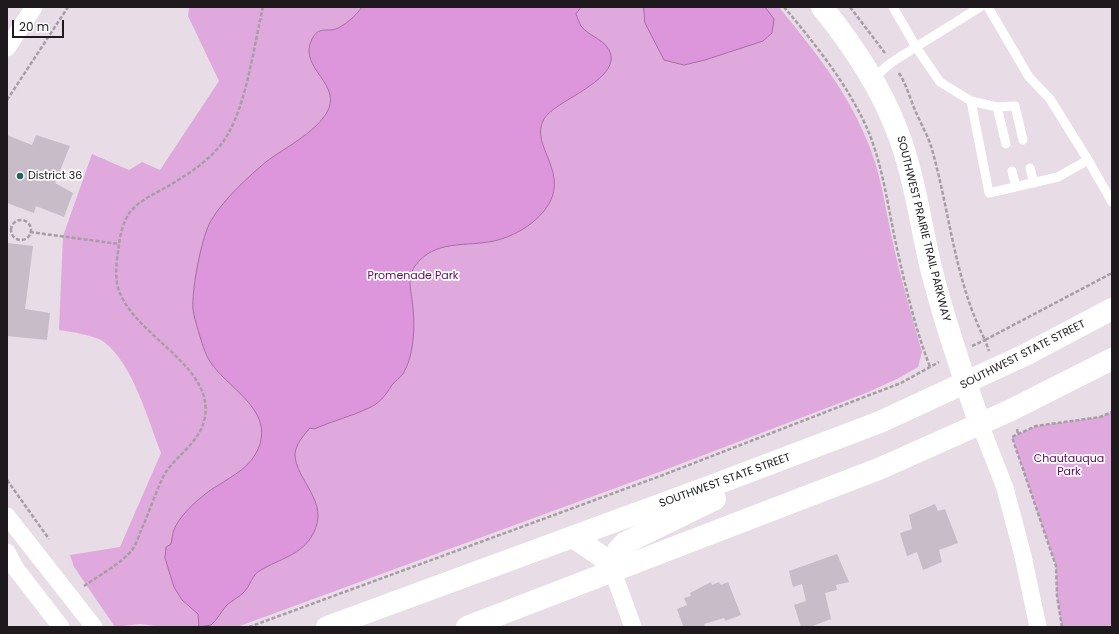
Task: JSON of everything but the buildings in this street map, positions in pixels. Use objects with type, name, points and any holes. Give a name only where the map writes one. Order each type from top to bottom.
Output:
[{"type":"main road","name":"SOUTHWEST PRAIRIE TRAIL PARKWAY","points":[[822,7],[872,79],[890,115],[906,157],[931,269],[966,384],[980,424]]},
{"type":"main road","name":"SOUTHWEST STATE STREET","points":[[327,627],[574,537],[880,422],[966,384],[1112,309]]},
{"type":"main road","points":[[467,627],[881,468],[980,424],[1112,359]]},
{"type":"main road","points":[[613,572],[618,550],[632,538],[738,488],[794,455]]},
{"type":"main road","points":[[574,537],[604,558],[613,572]]},
{"type":"street","points":[[7,48],[34,7]]},
{"type":"street","name":"SOUTHWEST PRAIRIE TRAIL PARKWAY","points":[[980,424],[1007,494],[1023,556],[1038,627]]},
{"type":"street","points":[[7,516],[94,627]]},
{"type":"street","points":[[7,552],[16,569],[61,627]]},
{"type":"street","points":[[613,572],[633,627]]},
{"type":"lane","points":[[893,7],[916,47],[940,82],[971,100],[997,107],[1015,106],[1023,140]]},
{"type":"lane","points":[[872,79],[892,62],[980,7]]},
{"type":"lane","points":[[988,7],[1029,77],[1050,98],[1112,202]]},
{"type":"lane","points":[[971,100],[989,193],[1058,177],[1088,160]]},
{"type":"lane","points":[[997,107],[1006,144]]},
{"type":"lane","points":[[1030,168],[1034,183]]},
{"type":"lane","points":[[1012,171],[1016,187]]},
{"type":"path","points":[[7,100],[68,7]]},
{"type":"path","points":[[84,586],[132,550],[164,477],[173,463],[195,441],[205,416],[205,400],[194,378],[129,310],[121,295],[117,283],[116,270],[119,244],[123,228],[130,212],[139,203],[169,186],[214,152],[228,134],[242,99],[263,7]]},
{"type":"path","points":[[784,7],[823,56],[853,102],[870,137],[884,178],[896,244],[913,311],[930,367]]},
{"type":"path","points":[[11,229],[16,221],[22,220],[27,223],[30,232]]},
{"type":"path","points":[[7,228],[11,229]]},
{"type":"path","points":[[11,229],[14,238],[21,240],[27,237],[30,232]]},
{"type":"path","points":[[30,232],[119,244]]},
{"type":"path","points":[[981,342],[1112,273]]},
{"type":"path","points":[[974,320],[987,347]]},
{"type":"path","points":[[249,627],[669,472],[874,394],[941,361]]},
{"type":"path","points":[[1062,627],[1057,596],[1056,566],[1012,437],[1036,426],[1100,417],[1112,412]]},
{"type":"green space","name":"Promenade Park","points":[[189,7],[779,7],[816,54],[849,103],[871,151],[879,176],[893,243],[922,352],[918,367],[899,378],[866,393],[662,471],[237,627],[163,627],[140,624],[115,627],[74,567],[70,555],[120,547],[161,453],[138,393],[123,364],[114,352],[104,342],[94,337],[59,330],[63,236],[92,154],[129,170],[142,162],[160,170],[219,81],[188,16]]},
{"type":"green space","name":"Chautauqua Park","points":[[1112,412],[1112,627],[1062,627],[1057,596],[1056,566],[1012,437],[1036,426],[1100,417]]},
{"type":"shaded area","points":[[362,7],[581,7],[576,14],[580,25],[584,30],[606,45],[611,55],[610,65],[604,74],[595,82],[559,105],[544,119],[541,129],[541,140],[553,173],[554,185],[552,198],[544,211],[528,226],[515,234],[484,243],[441,248],[423,257],[415,266],[412,271],[410,281],[414,316],[413,342],[407,367],[403,374],[375,405],[314,429],[310,428],[298,443],[295,454],[297,464],[300,473],[315,501],[318,512],[317,522],[313,534],[303,547],[296,552],[258,572],[246,590],[226,606],[211,625],[199,627],[198,614],[182,600],[174,587],[165,558],[166,547],[171,544],[173,532],[177,524],[192,505],[247,465],[256,454],[262,433],[259,420],[253,408],[214,367],[207,356],[201,340],[193,310],[193,301],[195,277],[201,249],[208,226],[217,211],[230,196],[267,161],[307,134],[326,114],[330,103],[330,94],[311,59],[309,50],[312,39],[317,32],[336,29],[343,25],[354,17]]},
{"type":"shaded area","points":[[644,7],[765,7],[774,19],[772,33],[763,41],[705,60],[684,65],[664,60],[645,23]]},
{"type":"place","name":"District 36","points":[[20,176]]}]
